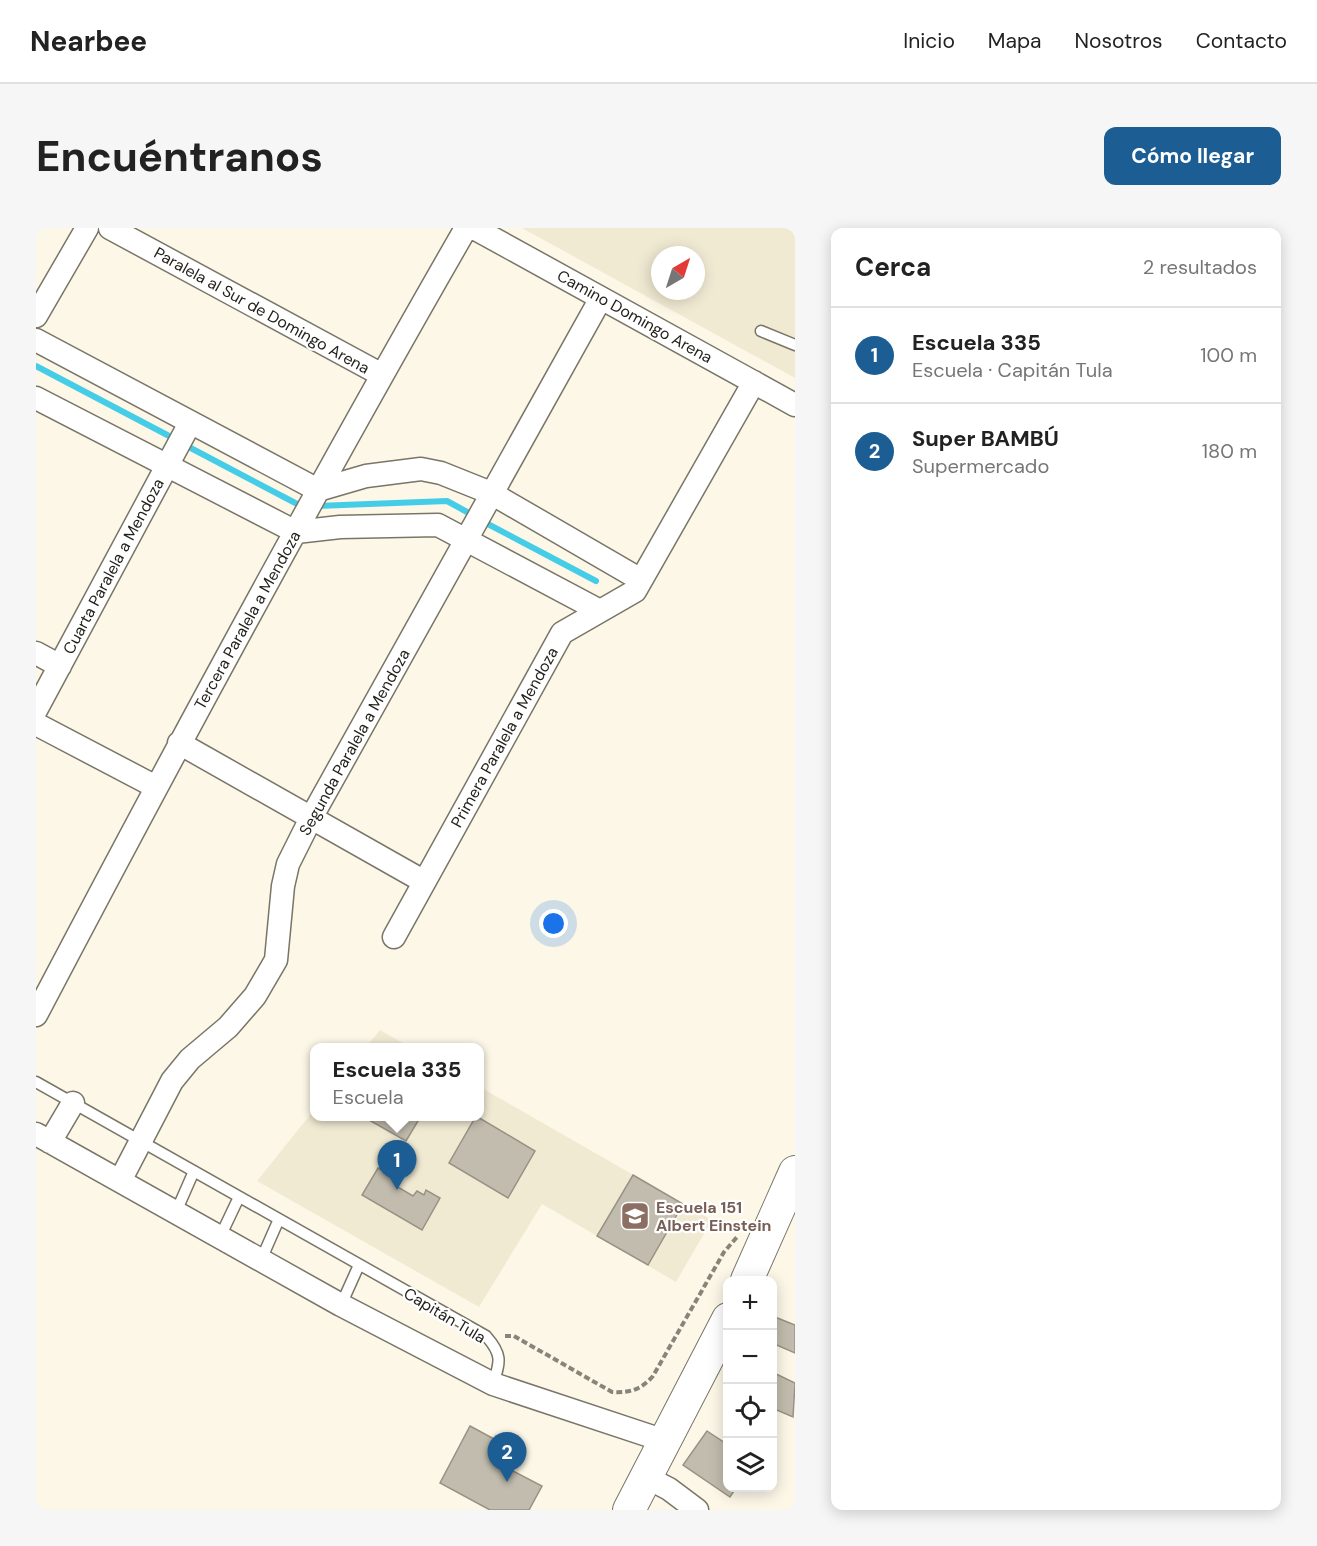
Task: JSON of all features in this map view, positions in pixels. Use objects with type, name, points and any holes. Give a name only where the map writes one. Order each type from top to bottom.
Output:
[{"type":"main road","points":[[749,1276],[795,1172]]},
{"type":"main road","points":[[629,1510],[723,1329]]},
{"type":"street","points":[[36,316],[87,228]]},
{"type":"street","name":"Paralela al Sur de Domingo Arena","points":[[110,228],[382,375]]},
{"type":"street","name":"Tercera Paralela a Mendoza","points":[[36,1016],[179,743],[382,375],[466,228]]},
{"type":"street","name":"Camino Domingo Arena","points":[[474,228],[795,405]]},
{"type":"street","name":"Segunda Paralela a Mendoza","points":[[120,1181],[172,1081],[190,1059],[228,1027],[255,996],[276,960],[283,886],[288,864],[311,818],[601,298]]},
{"type":"street","points":[[36,340],[318,490],[366,476],[421,469],[441,473],[491,493],[641,580]]},
{"type":"street","name":"Primera Paralela a Mendoza","points":[[394,937],[562,633],[636,591],[754,382]]},
{"type":"street","points":[[36,398],[296,532],[340,527],[438,525],[600,611]]},
{"type":"street","name":"Cuarta Paralela a Mendoza","points":[[36,710],[190,423]]},
{"type":"street","points":[[36,653],[60,666]]},
{"type":"street","points":[[36,724],[156,787]]},
{"type":"street","points":[[179,743],[423,881]]},
{"type":"street","points":[[73,1103],[43,1138],[340,1305],[493,1384],[664,1441]]},
{"type":"street","points":[[646,1477],[669,1489],[697,1510]]},
{"type":"lane","points":[[761,331],[795,345]]},
{"type":"lane","name":"Capitán Tula","points":[[36,1082],[486,1336],[497,1348],[500,1361],[493,1384]]},
{"type":"lane","points":[[176,1212],[195,1171]]},
{"type":"lane","points":[[220,1237],[239,1197]]},
{"type":"lane","points":[[261,1260],[279,1219]]},
{"type":"lane","points":[[340,1305],[359,1265]]},
{"type":"path","points":[[486,1336],[514,1336],[612,1392],[637,1390],[653,1376],[724,1252],[744,1230],[770,1232]]},
{"type":"shaded area","points":[[522,228],[795,228],[795,378],[653,300],[705,300],[705,246],[651,246],[651,299]]},
{"type":"shaded area","points":[[380,1030],[403,1043],[369,1043]]},
{"type":"shaded area","points":[[484,1089],[712,1220],[676,1282],[542,1204],[479,1307],[257,1181],[310,1115],[310,1121],[484,1121]]},
{"type":"building","points":[[371,1121],[418,1121],[406,1141]]},
{"type":"building","points":[[473,1121],[484,1121],[535,1151],[508,1198],[449,1163]]},
{"type":"building","points":[[378,1168],[400,1180],[396,1186],[413,1196],[417,1191],[424,1195],[426,1190],[440,1198],[422,1230],[362,1195]]},
{"type":"building","points":[[633,1175],[683,1204],[648,1265],[597,1236]]},
{"type":"building","points":[[777,1318],[795,1325],[795,1353],[777,1345]]},
{"type":"building","points":[[777,1374],[795,1383],[793,1417],[777,1410]]},
{"type":"building","points":[[470,1426],[520,1453],[511,1470],[542,1486],[529,1510],[490,1510],[440,1483]]},
{"type":"building","points":[[707,1431],[723,1442],[723,1492],[733,1492],[730,1497],[683,1465]]},
{"type":"waterway","points":[[36,366],[171,437]]},
{"type":"waterway","points":[[185,445],[301,506]]},
{"type":"waterway","points":[[317,506],[447,501],[467,512]]},
{"type":"waterway","points":[[484,522],[596,581]]},
{"type":"place","name":"Escuela 335","points":[[397,1190]]},
{"type":"place","name":"Escuela 151 Albert Einstein","points":[[635,1216]]},
{"type":"place","name":"Super BAMBÚ","points":[[507,1482]]}]
